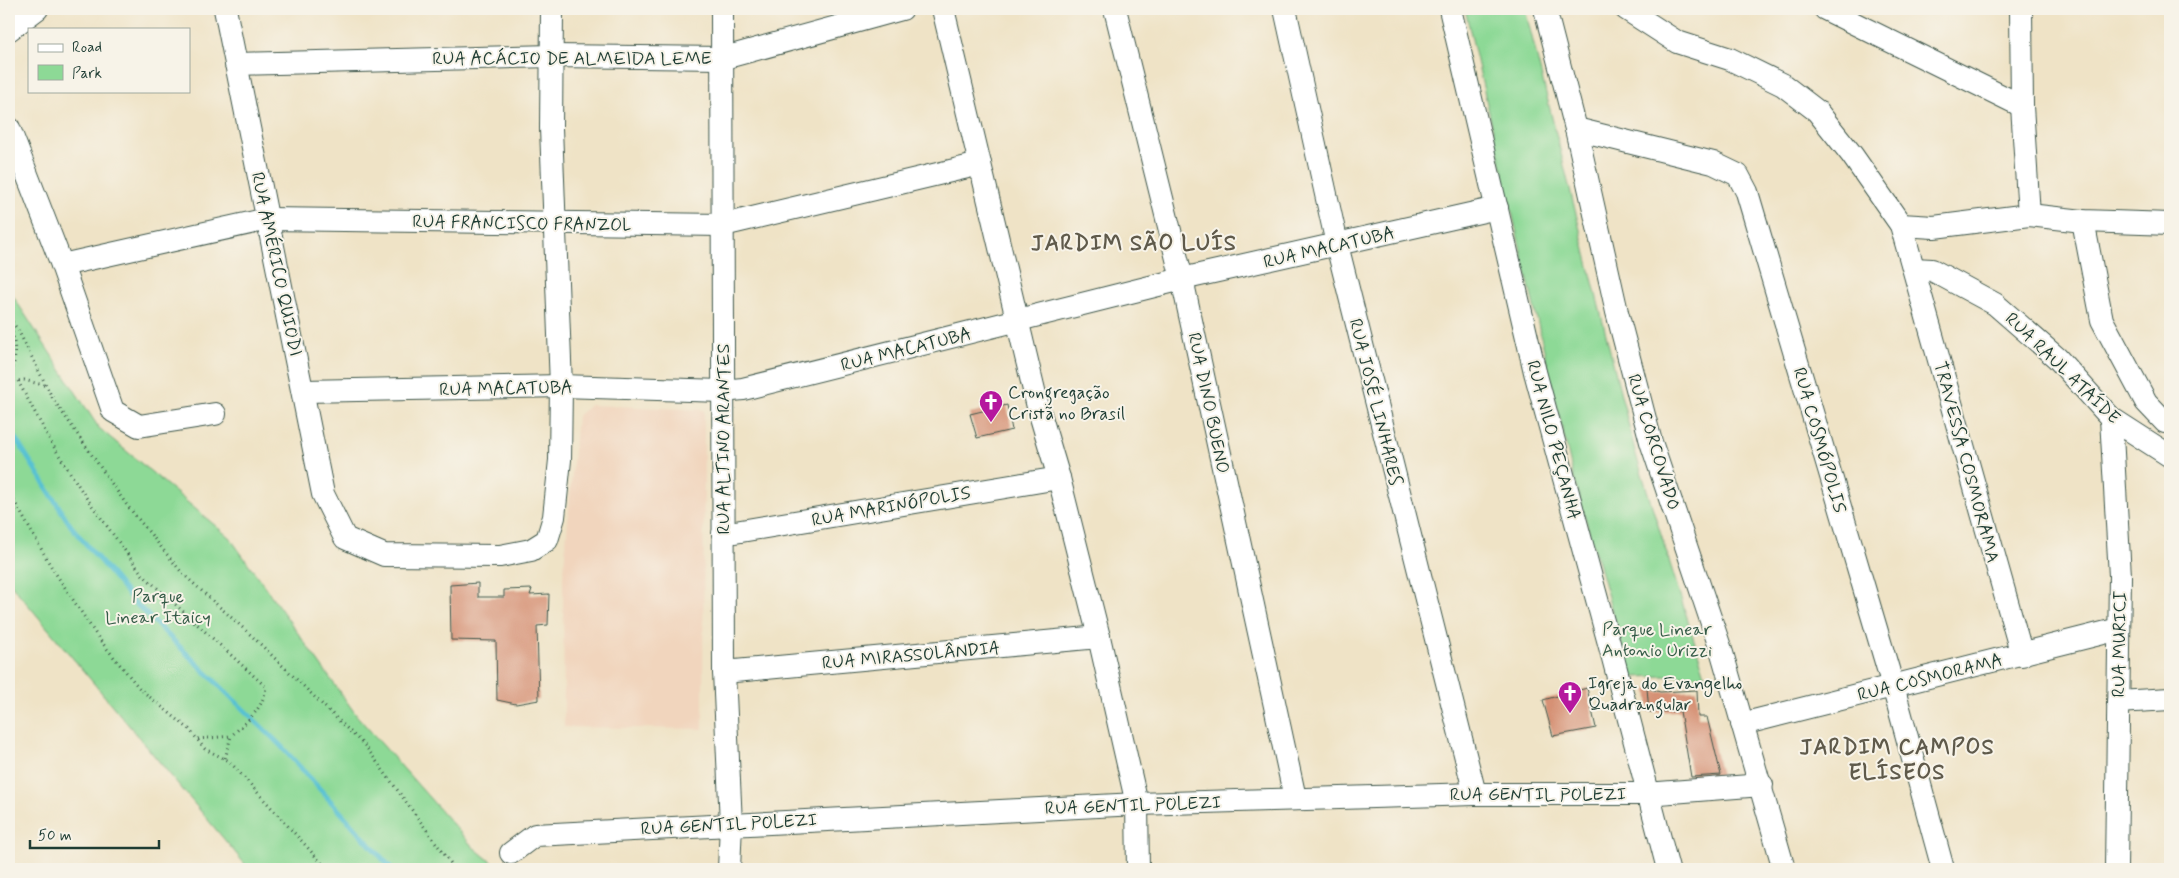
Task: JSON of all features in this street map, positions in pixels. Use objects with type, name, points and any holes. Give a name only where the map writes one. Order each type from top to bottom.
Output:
[{"type":"street","points":[[9,30],[37,9]]},
{"type":"street","name":"RUA AMÉRICO QUIODI","points":[[225,9],[304,391],[323,494],[333,518],[345,538],[384,555],[500,556],[531,550],[547,540],[554,517],[560,460],[561,386]]},
{"type":"street","points":[[552,9],[551,128],[561,386]]},
{"type":"street","name":"RUA ALTINO ARANTES","points":[[722,9],[724,58],[722,391],[724,672],[732,824],[729,869]]},
{"type":"street","name":"RUA ACÁCIO DE ALMEIDA LEME","points":[[236,64],[553,56],[724,58],[902,9]]},
{"type":"street","points":[[942,9],[1038,406],[1059,478],[1099,637],[1137,804],[1138,869]]},
{"type":"street","name":"RUA DINO BUENO","points":[[1115,9],[1182,279],[1295,798]]},
{"type":"street","name":"RUA JOSÉ LINHARES","points":[[1285,9],[1337,246],[1475,794]]},
{"type":"street","name":"RUA NILO PEÇANHA","points":[[1450,9],[1535,372],[1613,658],[1646,794],[1668,869]]},
{"type":"street","name":"RUA CORCOVADO","points":[[1545,9],[1576,129],[1617,312],[1651,442],[1722,653],[1762,785],[1784,869]]},
{"type":"street","points":[[1626,9],[1677,42],[1730,59],[1783,85],[1817,111],[1852,155],[1901,226],[1914,269]]},
{"type":"street","points":[[1825,9],[2022,106]]},
{"type":"street","points":[[2021,9],[2022,106],[2029,215]]},
{"type":"street","points":[[9,128],[62,265],[113,410],[139,426],[215,414]]},
{"type":"street","name":"RUA COSMÓPOLIS","points":[[1576,129],[1704,160],[1738,175],[1750,202],[1893,686],[1943,869]]},
{"type":"street","name":"RUA FRANCISCO FRANZOL","points":[[62,265],[268,219],[723,225],[980,164]]},
{"type":"street","name":"RUA MACATUBA","points":[[304,391],[561,386],[722,391],[752,387],[1182,279],[1337,246],[1497,208]]},
{"type":"street","points":[[1901,226],[1934,227],[2029,215],[2083,221],[2170,224]]},
{"type":"street","points":[[2083,221],[2102,320],[2146,402],[2165,422]]},
{"type":"street","name":"RUA RAUL ATAÍDE","points":[[1914,269],[1932,270],[1995,304],[2056,358],[2111,418],[2170,456]]},
{"type":"street","name":"TRAVESSA COSMORAMA","points":[[1914,269],[2022,655]]},
{"type":"street","name":"RUA MURICI","points":[[2111,418],[2120,576],[2116,869]]},
{"type":"street","name":"RUA MARINÓPOLIS","points":[[723,534],[1059,478]]},
{"type":"street","name":"RUA COSMORAMA","points":[[1742,724],[2022,655],[2119,629]]},
{"type":"street","name":"RUA MIRASSOLÂNDIA","points":[[724,672],[1099,637]]},
{"type":"street","points":[[2118,702],[2170,699]]},
{"type":"street","name":"RUA GENTIL POLEZI","points":[[511,853],[535,835],[732,824],[1295,798],[1475,794],[1646,794],[1762,785]]},
{"type":"path","points":[[9,319],[16,353],[14,367],[9,377]]},
{"type":"path","points":[[9,319],[18,330],[47,386],[126,504],[183,574],[253,637],[366,747],[456,869]]},
{"type":"path","points":[[9,382],[18,381],[47,386]]},
{"type":"path","points":[[18,381],[52,444],[85,496],[142,574],[266,687],[265,696],[256,713],[231,736],[225,759]]},
{"type":"path","points":[[9,492],[52,568],[99,639],[140,689],[189,729],[205,749],[225,759],[327,869]]},
{"type":"path","points":[[197,739],[231,736]]},
{"type":"shaded area","points":[[591,405],[704,410],[703,729],[564,727],[563,578],[577,416]]},
{"type":"green space","name":"Parque Linear Antonio Urizzi","points":[[1465,9],[1525,9],[1636,455],[1705,675],[1631,677],[1574,479]]},
{"type":"green space","name":"Parque Linear Itaicy","points":[[9,290],[99,428],[230,538],[357,716],[473,847],[500,869],[249,869],[9,582]]},
{"type":"building","name":"Crongregação Cristã no Brasil","points":[[1007,405],[1012,430],[977,438],[970,414]]},
{"type":"building","points":[[478,583],[478,597],[504,597],[504,590],[532,589],[530,595],[549,594],[548,625],[537,626],[539,700],[516,704],[497,700],[496,641],[451,640],[450,585]]},
{"type":"building","name":"Igreja do Evangelho Quadrangular","points":[[1587,688],[1596,728],[1553,736],[1543,700]]},
{"type":"building","points":[[1647,688],[1660,692],[1697,690],[1698,717],[1707,717],[1721,775],[1691,777],[1680,711],[1649,712]]},
{"type":"waterway","points":[[9,428],[71,526],[134,602],[280,745],[392,869]]},
{"type":"place","name":"Crongregação Cristã no Brasil","points":[[991,423]]},
{"type":"place","name":"Igreja do Evangelho Quadrangular","points":[[1570,714]]},
{"type":"district","name":"JARDIM SÃO LUÍS","points":[[1134,242]]},
{"type":"district","name":"JARDIM CAMPOS ELÍSEOS","points":[[1897,758]]}]
